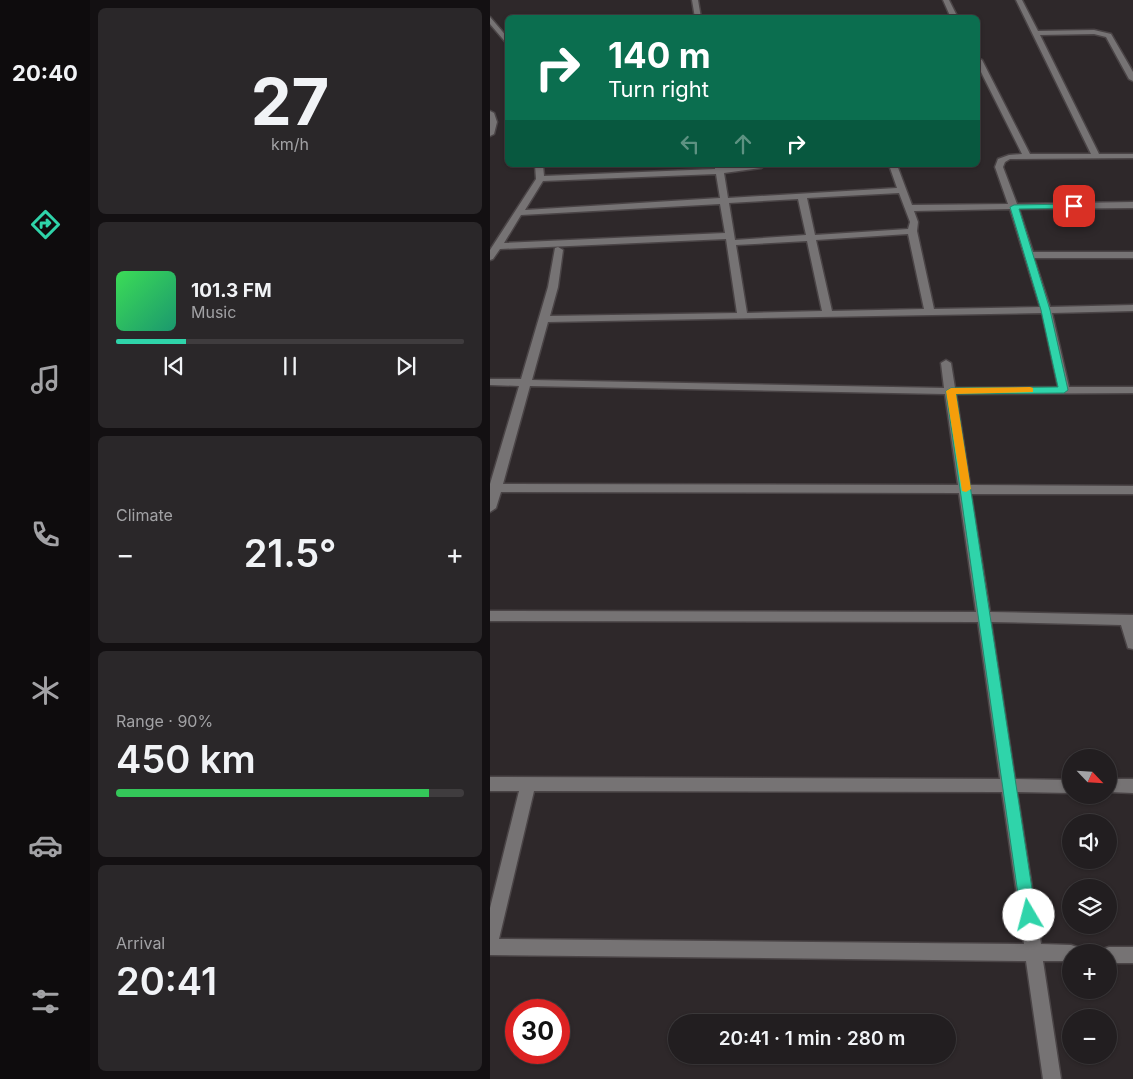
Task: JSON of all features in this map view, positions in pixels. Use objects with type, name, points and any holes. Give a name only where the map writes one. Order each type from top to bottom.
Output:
[{"type":"street","points":[[697,15],[695,1],[705,0]]},
{"type":"street","points":[[946,0],[954,15]]},
{"type":"street","points":[[1019,0],[1096,156]]},
{"type":"street","points":[[490,19],[505,40]]},
{"type":"street","points":[[1035,33],[1094,32],[1109,36],[1133,79]]},
{"type":"street","points":[[980,64],[1027,156]]},
{"type":"street","points":[[490,113],[493,122],[490,134]]},
{"type":"street","points":[[1064,390],[1046,310],[1000,167],[1001,161],[1009,157],[1027,156],[1133,156]]},
{"type":"street","points":[[490,257],[540,179],[539,167]]},
{"type":"street","points":[[540,179],[734,167]]},
{"type":"street","points":[[894,167],[914,222],[912,231],[930,312]]},
{"type":"street","points":[[720,168],[742,316]]},
{"type":"street","points":[[518,213],[903,190]]},
{"type":"street","points":[[802,197],[828,314]]},
{"type":"street","points":[[910,208],[1133,205]]},
{"type":"street","points":[[497,246],[811,238],[912,231]]},
{"type":"street","points":[[490,508],[493,488],[553,287],[558,250]]},
{"type":"street","points":[[1029,255],[1133,255]]},
{"type":"street","points":[[544,319],[1133,308]]},
{"type":"street","points":[[946,363],[1010,785],[1052,1079]]},
{"type":"street","points":[[490,382],[951,391],[1133,390]]},
{"type":"street","points":[[493,488],[966,491],[1133,490]]},
{"type":"street","points":[[490,616],[985,617],[1130,620],[1133,644]]},
{"type":"street","points":[[490,784],[1062,786]]},
{"type":"street","points":[[528,784],[490,945],[1062,953]]},
{"type":"street","points":[[1118,786],[1133,786]]},
{"type":"street","points":[[1117,954],[1133,955]]},
{"type":"slow traffic","points":[[966,489],[951,391],[1030,390]]},
{"type":"route","points":[[1029,915],[951,391],[1064,390],[1046,310],[1014,207],[1074,206]]}]
